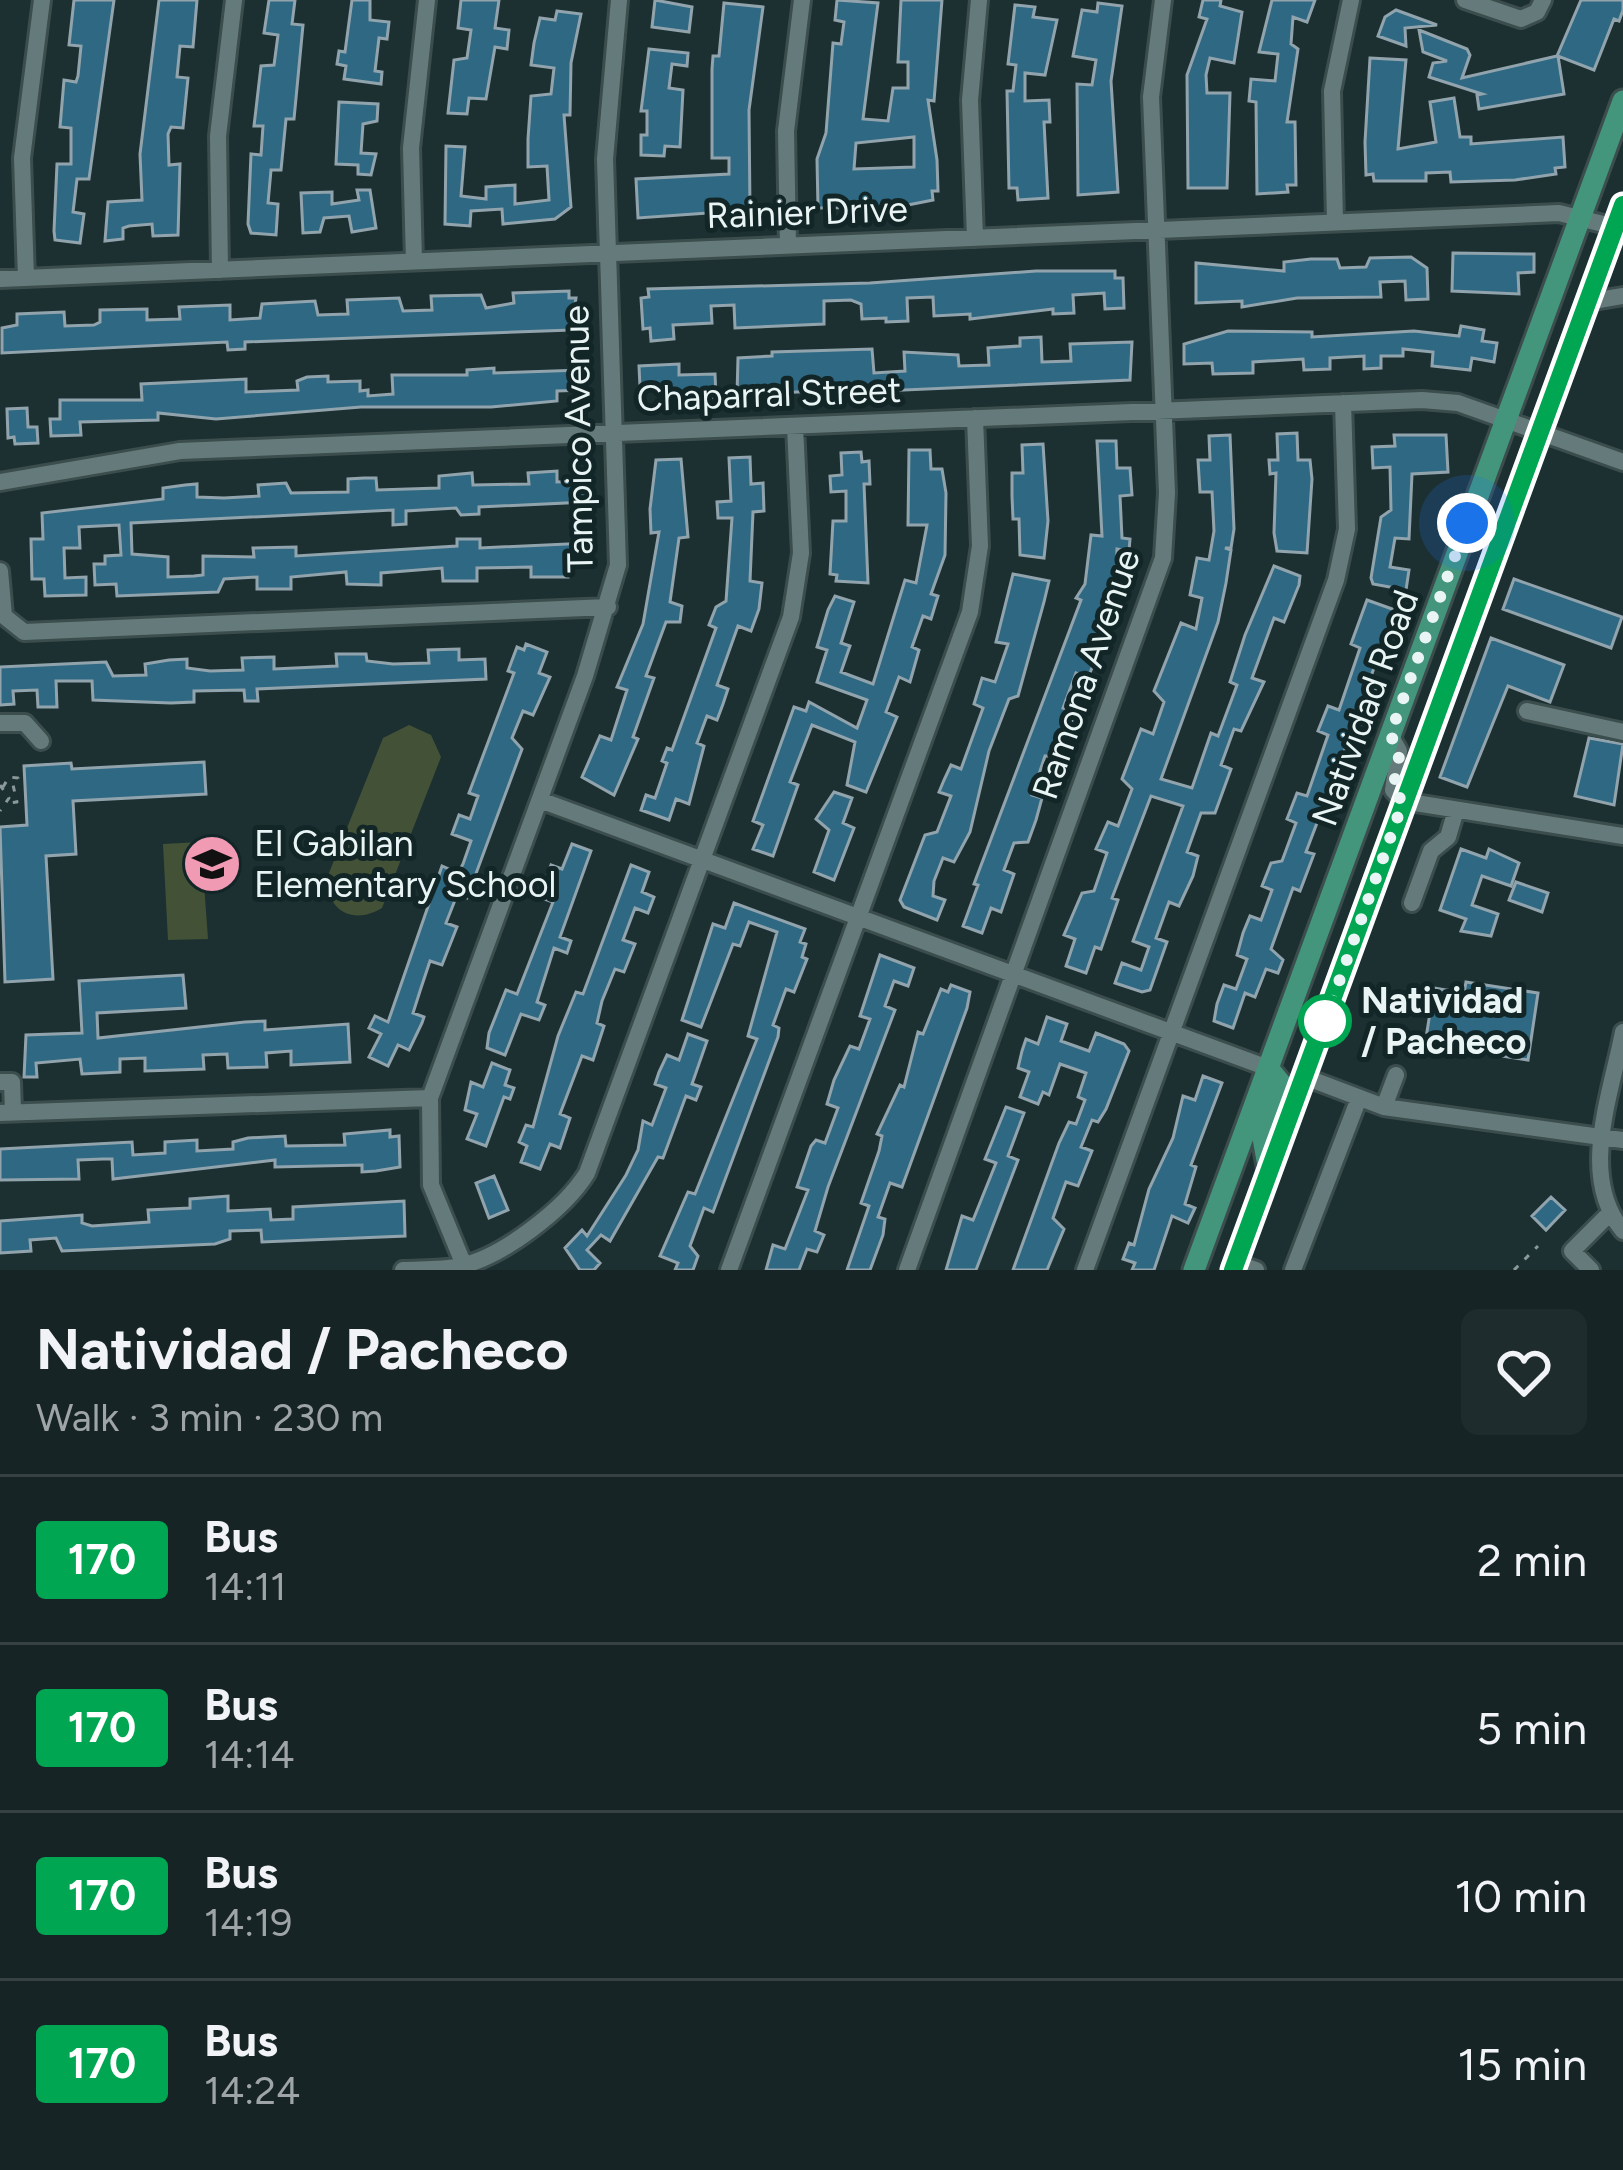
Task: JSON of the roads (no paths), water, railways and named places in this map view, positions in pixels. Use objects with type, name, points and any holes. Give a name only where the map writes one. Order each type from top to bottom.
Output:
[{"type":"main road","name":"Natividad Road","points":[[1194,1270],[1623,101]]},
{"type":"main road","name":"Natividad Road","points":[[1242,1268],[1270,1172],[1619,216]]},
{"type":"main road","points":[[1268,1068],[1282,1084],[1263,1138],[1270,1172]]},
{"type":"street","points":[[26,278],[22,158],[42,0]]},
{"type":"street","points":[[220,270],[218,136],[234,0]]},
{"type":"street","points":[[414,262],[411,148],[427,0]]},
{"type":"street","name":"Tampico Avenue","points":[[465,1268],[431,1186],[430,1098],[608,607],[620,543],[605,132],[619,0]]},
{"type":"street","points":[[788,246],[788,109],[802,0]]},
{"type":"street","points":[[975,238],[970,100],[979,0]]},
{"type":"street","name":"Ramona Avenue","points":[[907,1270],[1156,590],[1168,520],[1151,97],[1163,0]]},
{"type":"street","points":[[1335,221],[1332,92],[1351,0]]},
{"type":"street","points":[[1465,0],[1515,19],[1533,15],[1543,0]]},
{"type":"street","name":"Rainier Drive","points":[[0,279],[1335,221],[1619,216]]},
{"type":"street","points":[[1587,302],[1623,296]]},
{"type":"street","name":"Chaparral Street","points":[[0,482],[144,454],[1446,400],[1623,462]]},
{"type":"street","points":[[1085,1270],[1341,563],[1347,508],[1343,403]]},
{"type":"street","points":[[729,1270],[974,600],[980,546],[975,418]]},
{"type":"street","points":[[403,1270],[465,1268],[547,1218],[587,1174],[796,597],[801,553],[795,426]]},
{"type":"street","points":[[0,571],[4,616],[24,632],[608,607]]},
{"type":"street","points":[[1527,711],[1623,733]]},
{"type":"street","points":[[0,723],[22,722],[40,741]]},
{"type":"street","points":[[1390,735],[1400,751],[1393,790],[1403,802],[1623,836]]},
{"type":"street","points":[[540,800],[1268,1068]]},
{"type":"street","points":[[1412,903],[1431,851],[1448,837],[1456,810]]},
{"type":"street","points":[[1623,1032],[1603,1137],[1600,1180],[1610,1213],[1623,1231]]},
{"type":"street","points":[[1384,1107],[1396,1075]]},
{"type":"street","points":[[1305,1077],[1384,1107],[1623,1140]]},
{"type":"street","points":[[0,1082],[12,1082],[7,1112],[430,1098]]},
{"type":"street","points":[[1293,1270],[1359,1098]]},
{"type":"street","points":[[1591,1270],[1572,1251],[1610,1213]]},
{"type":"place","name":"El Gabilan Elementary School","points":[[212,864]]},
{"type":"place","name":"Natividad / Pacheco","points":[[1325,1021]]}]
